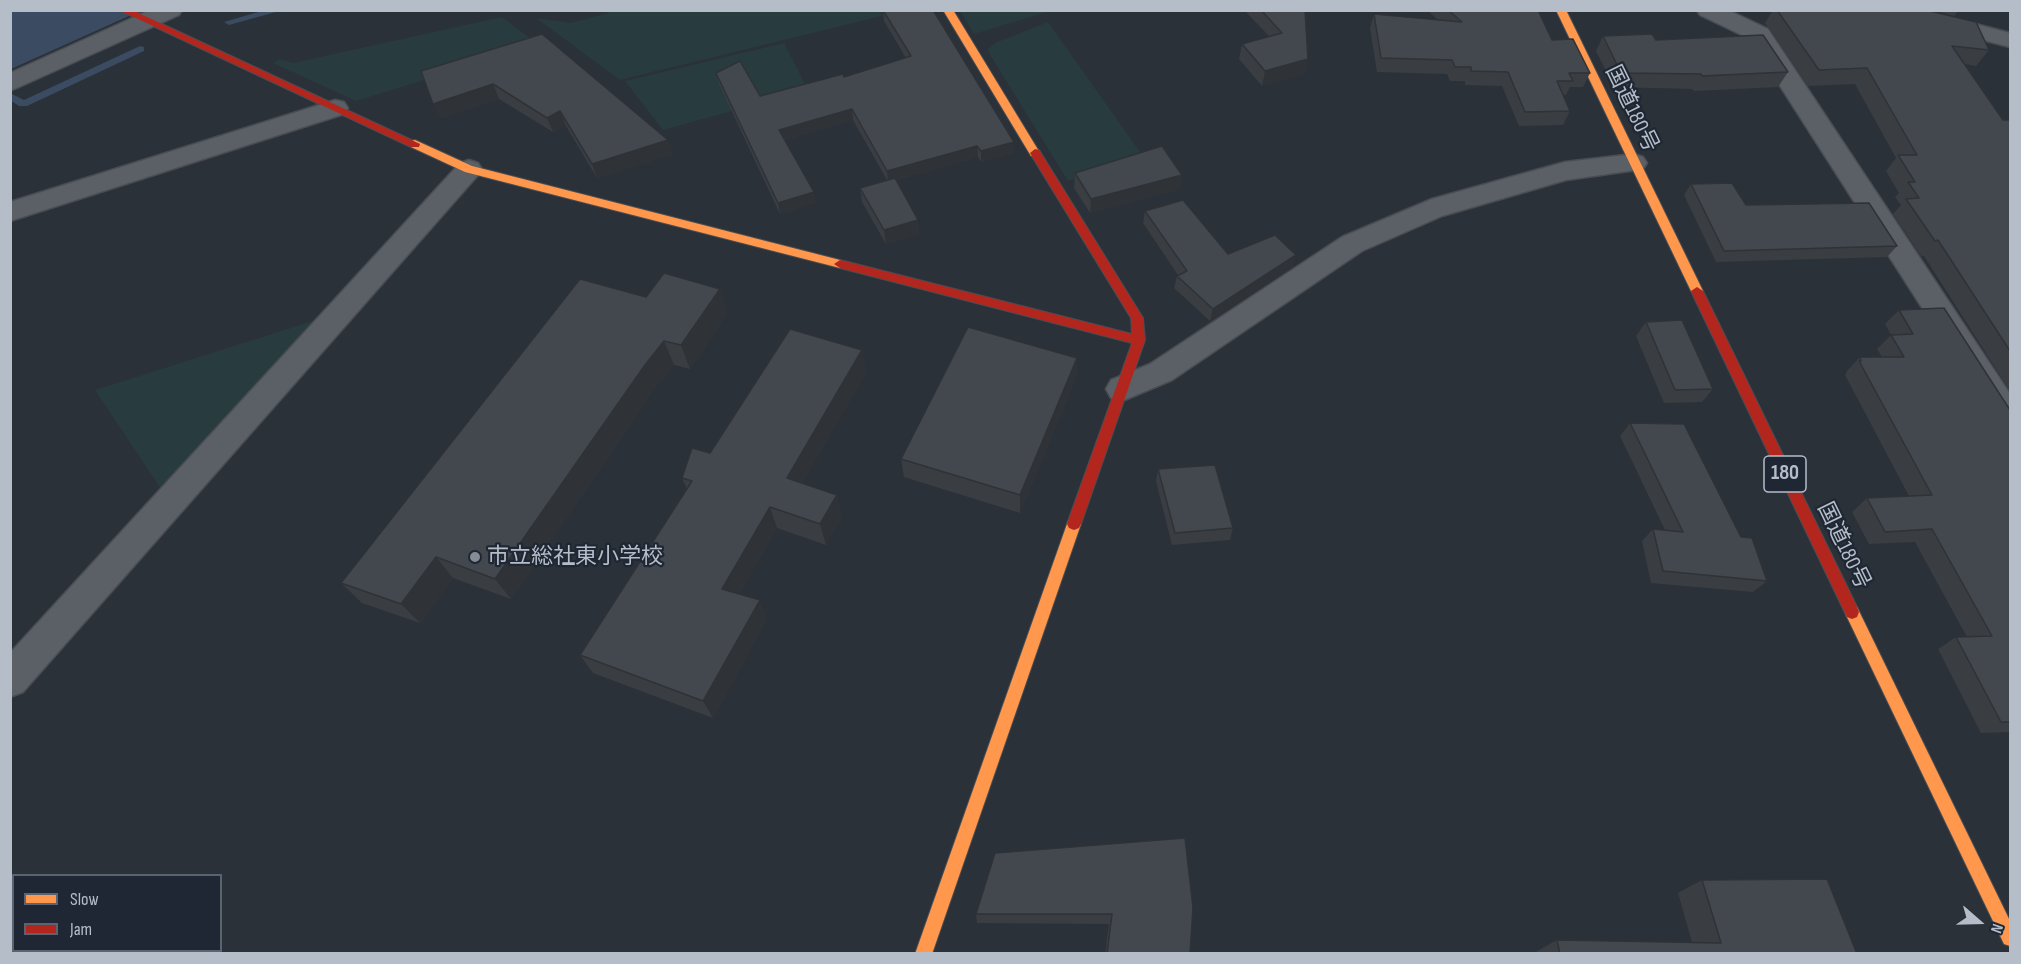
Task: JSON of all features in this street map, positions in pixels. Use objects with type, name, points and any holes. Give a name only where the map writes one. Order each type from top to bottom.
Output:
[{"type":"main road","points":[[123,10],[469,170],[1139,340]]},
{"type":"main road","points":[[923,954],[1139,340],[1137,318],[948,10]]},
{"type":"main road","name":"国道180号","points":[[1560,10],[2010,938]]},
{"type":"street","points":[[10,83],[143,19],[171,10]]},
{"type":"street","points":[[1708,10],[1740,23],[1759,34],[2010,419]]},
{"type":"street","points":[[1740,23],[1750,16],[1766,13]]},
{"type":"street","points":[[1919,17],[2010,40]]},
{"type":"street","points":[[10,212],[335,108]]},
{"type":"street","points":[[1122,389],[1161,372],[1352,244],[1432,209],[1565,171],[1634,163]]},
{"type":"street","points":[[10,680],[469,170]]},
{"type":"shaded area","points":[[608,10],[880,10],[882,16],[620,80],[536,18],[571,23],[608,13]]},
{"type":"shaded area","points":[[960,11],[1050,11],[974,34]]},
{"type":"shaded area","points":[[502,17],[539,45],[356,101],[273,63],[280,59],[293,63]]},
{"type":"shaded area","points":[[1048,22],[1140,152],[1068,181],[987,50],[995,43]]},
{"type":"shaded area","points":[[784,43],[808,90],[663,130],[625,81]]},
{"type":"shaded area","points":[[319,319],[161,489],[95,390]]},
{"type":"water","points":[[10,11],[140,11],[11,69]]},
{"type":"building","points":[[883,10],[933,10],[1014,142],[981,151],[977,146],[887,171],[852,109],[779,130],[814,192],[778,203],[716,73],[740,61],[760,96],[843,74],[844,77],[911,56]]},
{"type":"building","points":[[1261,10],[1305,10],[1308,59],[1265,71],[1242,44],[1282,33]]},
{"type":"building","points":[[1448,10],[1538,10],[1552,40],[1573,39],[1590,73],[1569,73],[1573,81],[1557,81],[1570,111],[1525,112],[1508,72],[1471,71],[1471,67],[1455,67],[1452,60],[1381,58],[1374,14],[1462,22]]},
{"type":"building","points":[[1777,10],[1930,11],[1976,22],[1989,50],[1952,46],[2003,120],[2010,120],[2010,351],[1938,240],[1935,241],[1906,199],[1919,198],[1908,182],[1915,182],[1898,155],[1917,155],[1867,68],[1819,70]]},
{"type":"building","points":[[542,34],[668,140],[592,164],[560,111],[547,118],[493,84],[433,104],[421,71]]},
{"type":"building","points":[[1652,34],[1656,40],[1763,35],[1788,72],[1702,76],[1701,74],[1621,73],[1603,36]]},
{"type":"building","points":[[1162,146],[1182,175],[1091,199],[1075,173]]},
{"type":"building","points":[[895,178],[918,220],[884,230],[860,188]]},
{"type":"building","points":[[1732,183],[1746,205],[1869,203],[1897,246],[1724,251],[1691,184]]},
{"type":"building","points":[[1183,200],[1228,254],[1275,235],[1296,255],[1213,309],[1177,276],[1187,271],[1145,211]]},
{"type":"building","points":[[664,273],[720,289],[681,345],[664,341],[645,365],[495,579],[436,557],[401,604],[341,583],[580,279],[646,297]]},
{"type":"building","points":[[1944,308],[2010,410],[2010,722],[2001,722],[1956,637],[1992,636],[1932,529],[1885,532],[1867,498],[1932,495],[1859,361],[1861,361],[1860,357],[1904,357],[1891,335],[1913,334],[1899,310]]},
{"type":"building","points":[[1682,320],[1713,389],[1675,390],[1646,322]]},
{"type":"building","points":[[968,327],[1077,358],[1020,495],[901,459]]},
{"type":"building","points":[[790,329],[862,350],[787,478],[837,495],[820,524],[770,507],[722,589],[760,600],[703,701],[580,655],[692,481],[682,478],[692,448],[710,453]]},
{"type":"building","points":[[1630,423],[1684,424],[1741,537],[1752,538],[1767,581],[1663,571],[1653,529],[1683,532]]},
{"type":"building","points":[[1215,465],[1233,528],[1175,533],[1158,469]]},
{"type":"building","points":[[1185,838],[1193,908],[1190,954],[1107,954],[1112,914],[976,914],[995,853]]},
{"type":"building","points":[[1827,879],[1857,954],[1560,954],[1557,940],[1721,943],[1702,880]]},
{"type":"waterway","points":[[229,22],[279,10]]},
{"type":"waterway","points":[[11,96],[23,104],[140,49]]},
{"type":"traffic: slow","points":[[948,10],[1035,153]]},
{"type":"traffic: slow","points":[[1561,10],[1697,291]]},
{"type":"traffic: slow","points":[[415,144],[469,169],[840,264]]},
{"type":"traffic: slow","points":[[923,954],[1074,524]]},
{"type":"traffic: slow","points":[[1852,612],[2010,938]]},
{"type":"traffic: jam","points":[[123,10],[415,144]]},
{"type":"traffic: jam","points":[[1035,153],[1137,318],[1139,340],[1074,524]]},
{"type":"traffic: jam","points":[[840,264],[1139,340]]},
{"type":"traffic: jam","points":[[1697,291],[1852,612]]},
{"type":"place","name":"市立総社東小学校","points":[[475,557]]}]
